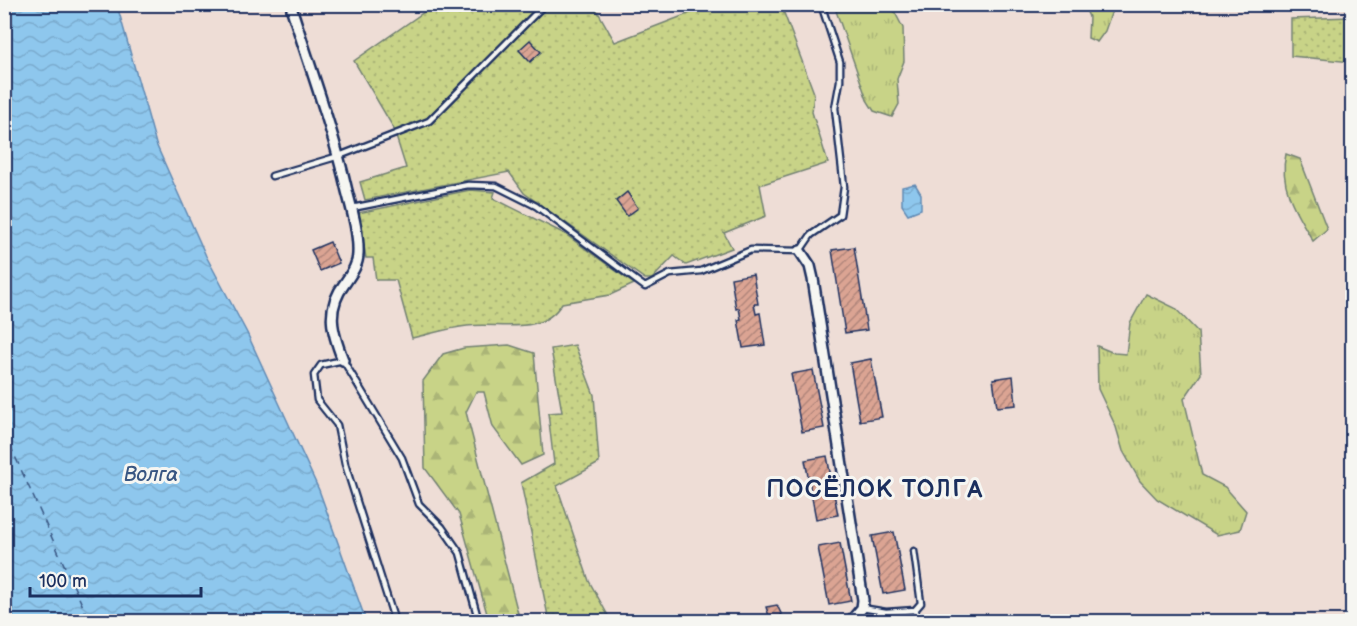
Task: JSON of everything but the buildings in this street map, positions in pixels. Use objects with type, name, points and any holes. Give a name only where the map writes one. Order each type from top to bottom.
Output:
[{"type":"street","points":[[290,6],[339,156],[351,208],[358,254],[352,273],[333,303],[331,315],[333,332],[342,360]]},
{"type":"street","points":[[800,251],[810,266],[813,279],[863,600],[861,608],[850,621]]},
{"type":"lane","points":[[272,176],[339,156],[429,121],[545,4]]},
{"type":"lane","points":[[351,208],[468,185],[496,186],[536,206],[645,287],[670,274],[679,271],[701,271],[751,250],[800,251],[811,234],[840,215],[844,187],[835,123],[840,62],[820,4]]},
{"type":"lane","points":[[395,621],[345,464],[337,425],[317,400],[314,375],[321,364],[342,360],[402,458],[419,504],[442,526],[460,553],[479,621]]},
{"type":"lane","points":[[861,608],[886,612],[915,610],[921,603],[914,551]]},
{"type":"lane","points":[[915,610],[917,621]]},
{"type":"green space","points":[[434,5],[594,5],[615,42],[711,5],[781,5],[814,93],[812,112],[828,163],[760,185],[766,216],[724,233],[732,248],[686,265],[674,256],[652,279],[645,279],[524,193],[509,172],[365,200],[360,182],[406,168],[393,127],[354,61]]},
{"type":"green space","points":[[834,5],[891,5],[903,28],[904,61],[897,79],[899,104],[892,117],[874,111],[867,100]]},
{"type":"green space","points":[[1084,5],[1114,5],[1105,31],[1097,42],[1088,38],[1089,17]]},
{"type":"green space","points":[[1352,17],[1352,62],[1291,56],[1291,19]]},
{"type":"green space","points":[[1286,154],[1300,159],[1327,229],[1313,241],[1290,199],[1284,166]]},
{"type":"green space","points":[[470,190],[495,192],[493,198],[565,234],[634,284],[610,295],[562,303],[554,314],[532,324],[467,326],[412,338],[396,280],[376,280],[373,258],[366,258],[358,213]]},
{"type":"green space","points":[[1146,294],[1175,308],[1198,332],[1201,374],[1184,399],[1202,475],[1225,487],[1246,511],[1240,530],[1217,535],[1157,499],[1140,481],[1123,451],[1116,427],[1098,389],[1097,346],[1114,353],[1126,354],[1130,323]]},
{"type":"green space","points":[[509,345],[534,353],[543,455],[521,465],[493,427],[484,392],[476,392],[466,412],[520,621],[489,621],[459,514],[425,468],[423,381],[443,354],[464,348]]},
{"type":"green space","points":[[575,345],[594,395],[599,463],[557,486],[589,581],[611,621],[549,621],[521,483],[554,464],[548,413],[562,412],[551,349]]},
{"type":"water","name":"Волга","points":[[4,5],[117,5],[156,144],[206,256],[247,333],[319,490],[366,621],[5,621]]},
{"type":"water","points":[[915,184],[921,194],[921,209],[908,214],[902,205],[902,187]]},
{"type":"ferry route","points":[[4,432],[90,622]]},
{"type":"district","name":"ПОСЁЛОК ТОЛГА","points":[[875,489]]}]
